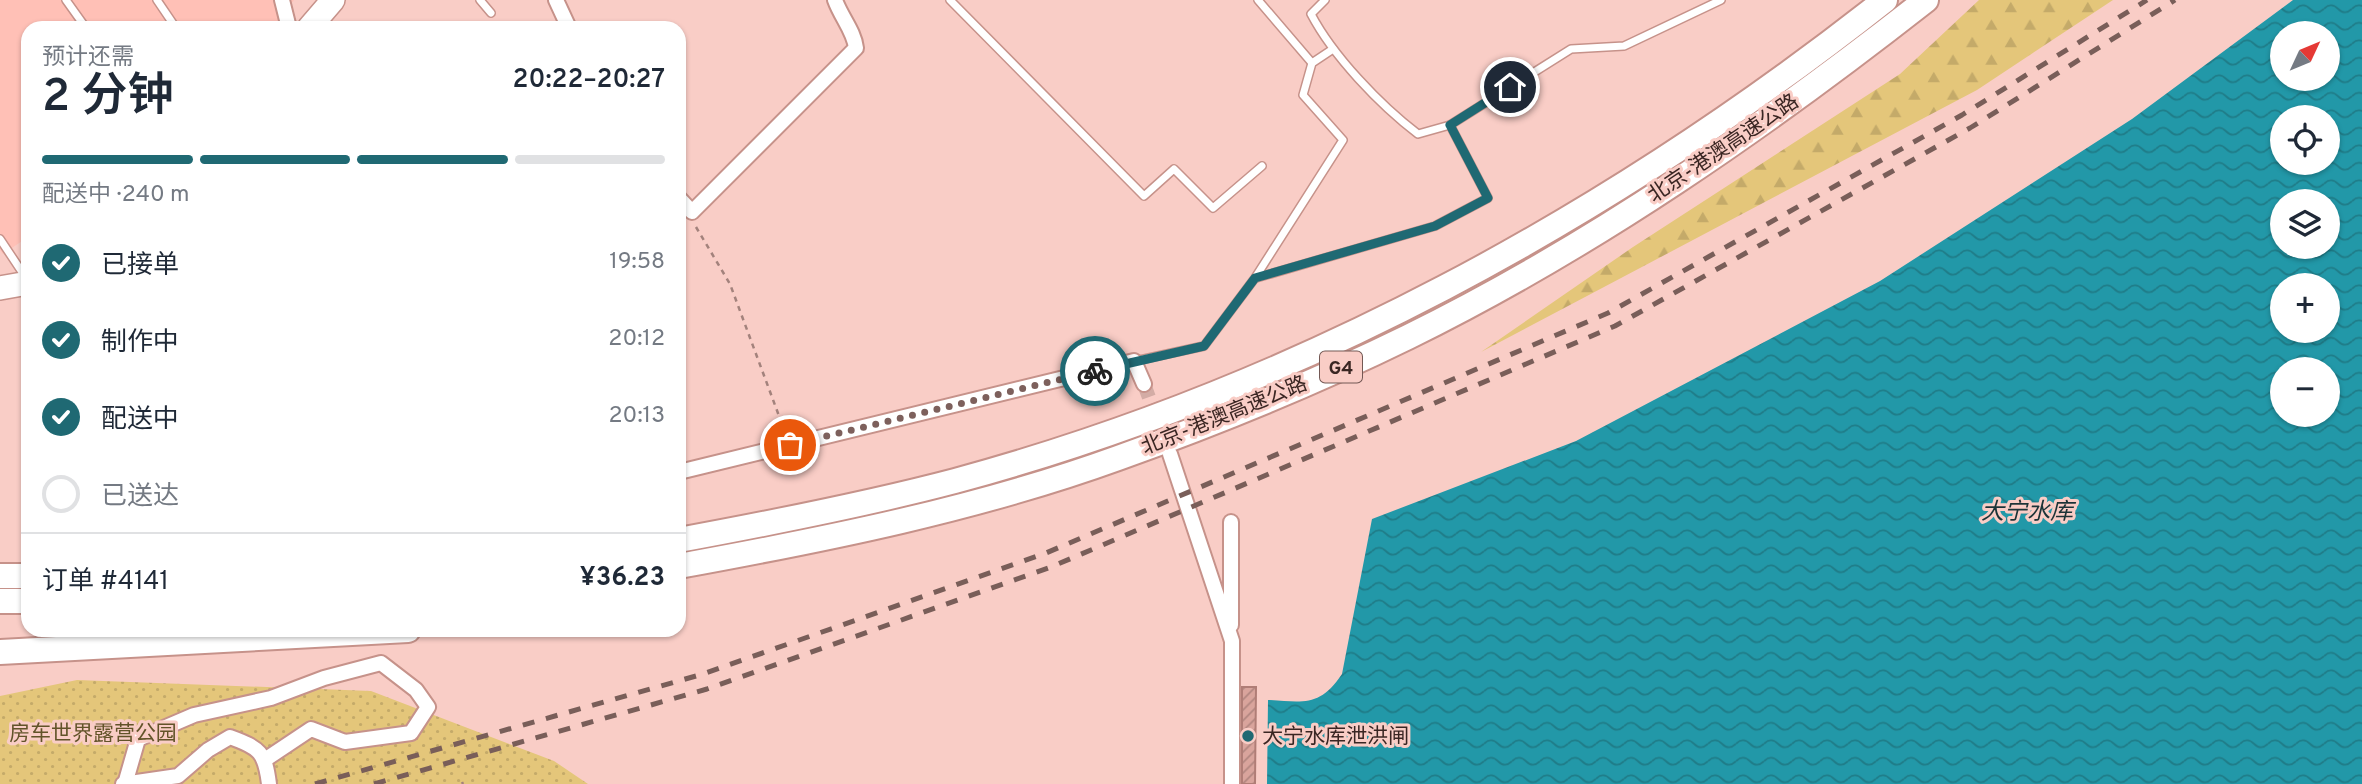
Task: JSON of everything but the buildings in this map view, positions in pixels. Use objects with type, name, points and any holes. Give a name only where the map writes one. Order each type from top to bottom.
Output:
[{"type":"highway","points":[[315,21],[333,0]]},
{"type":"highway","name":"北京-港澳高速公路","points":[[686,539],[797,518],[955,481],[1106,434],[1254,378],[1395,314],[1544,236],[1685,147],[1800,67],[1885,0]]},
{"type":"highway","name":"北京-港澳高速公路","points":[[686,565],[796,545],[959,506],[1116,459],[1266,401],[1396,343],[1557,256],[1701,165],[1817,85],[1926,0]]},
{"type":"highway","points":[[0,288],[21,284]]},
{"type":"highway","points":[[0,576],[21,576]]},
{"type":"highway","points":[[0,601],[21,601]]},
{"type":"highway","points":[[0,652],[326,637]]},
{"type":"street","points":[[282,0],[287,21]]},
{"type":"street","points":[[556,0],[566,21]]},
{"type":"street","points":[[686,206],[692,212],[856,48],[855,36],[843,20],[835,0]]},
{"type":"street","points":[[686,470],[1134,361],[1143,384]]},
{"type":"street","points":[[1170,454],[1231,641]]},
{"type":"street","points":[[1231,522],[1234,692],[1232,784]]},
{"type":"street","points":[[266,759],[311,729],[345,742],[411,733],[428,706],[416,690],[381,663],[369,666],[324,678],[271,698],[194,715],[138,740],[124,784],[178,776],[208,750],[230,737],[250,744],[266,759],[269,784]]},
{"type":"lane","points":[[66,0],[81,21]]},
{"type":"lane","points":[[157,0],[171,21]]},
{"type":"lane","points":[[480,0],[491,13]]},
{"type":"lane","points":[[950,0],[1144,196],[1174,169],[1213,208],[1262,166]]},
{"type":"lane","points":[[1258,0],[1312,63]]},
{"type":"lane","points":[[1325,0],[1311,14],[1333,48],[1401,121],[1418,134],[1450,125],[1571,49],[1624,46],[1721,0]]},
{"type":"lane","points":[[1134,361],[1204,346],[1255,278],[1343,140],[1303,95],[1312,63],[1333,48]]},
{"type":"lane","points":[[1255,278],[1435,226],[1488,198],[1450,125]]},
{"type":"lane","points":[[0,239],[21,271]]},
{"type":"path","points":[[692,212],[695,225],[730,284],[790,445]]},
{"type":"shaded area","points":[[0,0],[294,0],[278,21],[21,21],[21,242],[3,254],[0,250]]},
{"type":"green space","points":[[1979,0],[2113,0],[1977,90],[1481,352],[1633,247],[1900,74]]},
{"type":"green space","name":"房车世界露营公园","points":[[77,680],[371,691],[554,761],[588,784],[0,784],[0,696]]},
{"type":"water","name":"大宁水库","points":[[2293,0],[2362,0],[2362,784],[1267,784],[1268,700],[1310,700],[1326,692],[1342,674],[1372,519],[1576,441],[1880,281],[2132,119]]},
{"type":"tunnel","points":[[1144,384],[1158,422]]},
{"type":"railway","points":[[315,784],[703,674],[1046,553],[1608,313],[1962,115],[2147,0]]},
{"type":"railway","points":[[374,784],[707,689],[1051,567],[1615,326],[1970,128],[2175,0]]},
{"type":"way so far","points":[[790,445],[1095,371]]},
{"type":"place","name":"大宁水库泄洪闸","points":[[1248,736]]},
{"type":"route","points":[[1095,371],[1204,346],[1255,278],[1435,226],[1488,198],[1450,125],[1510,87]]}]
